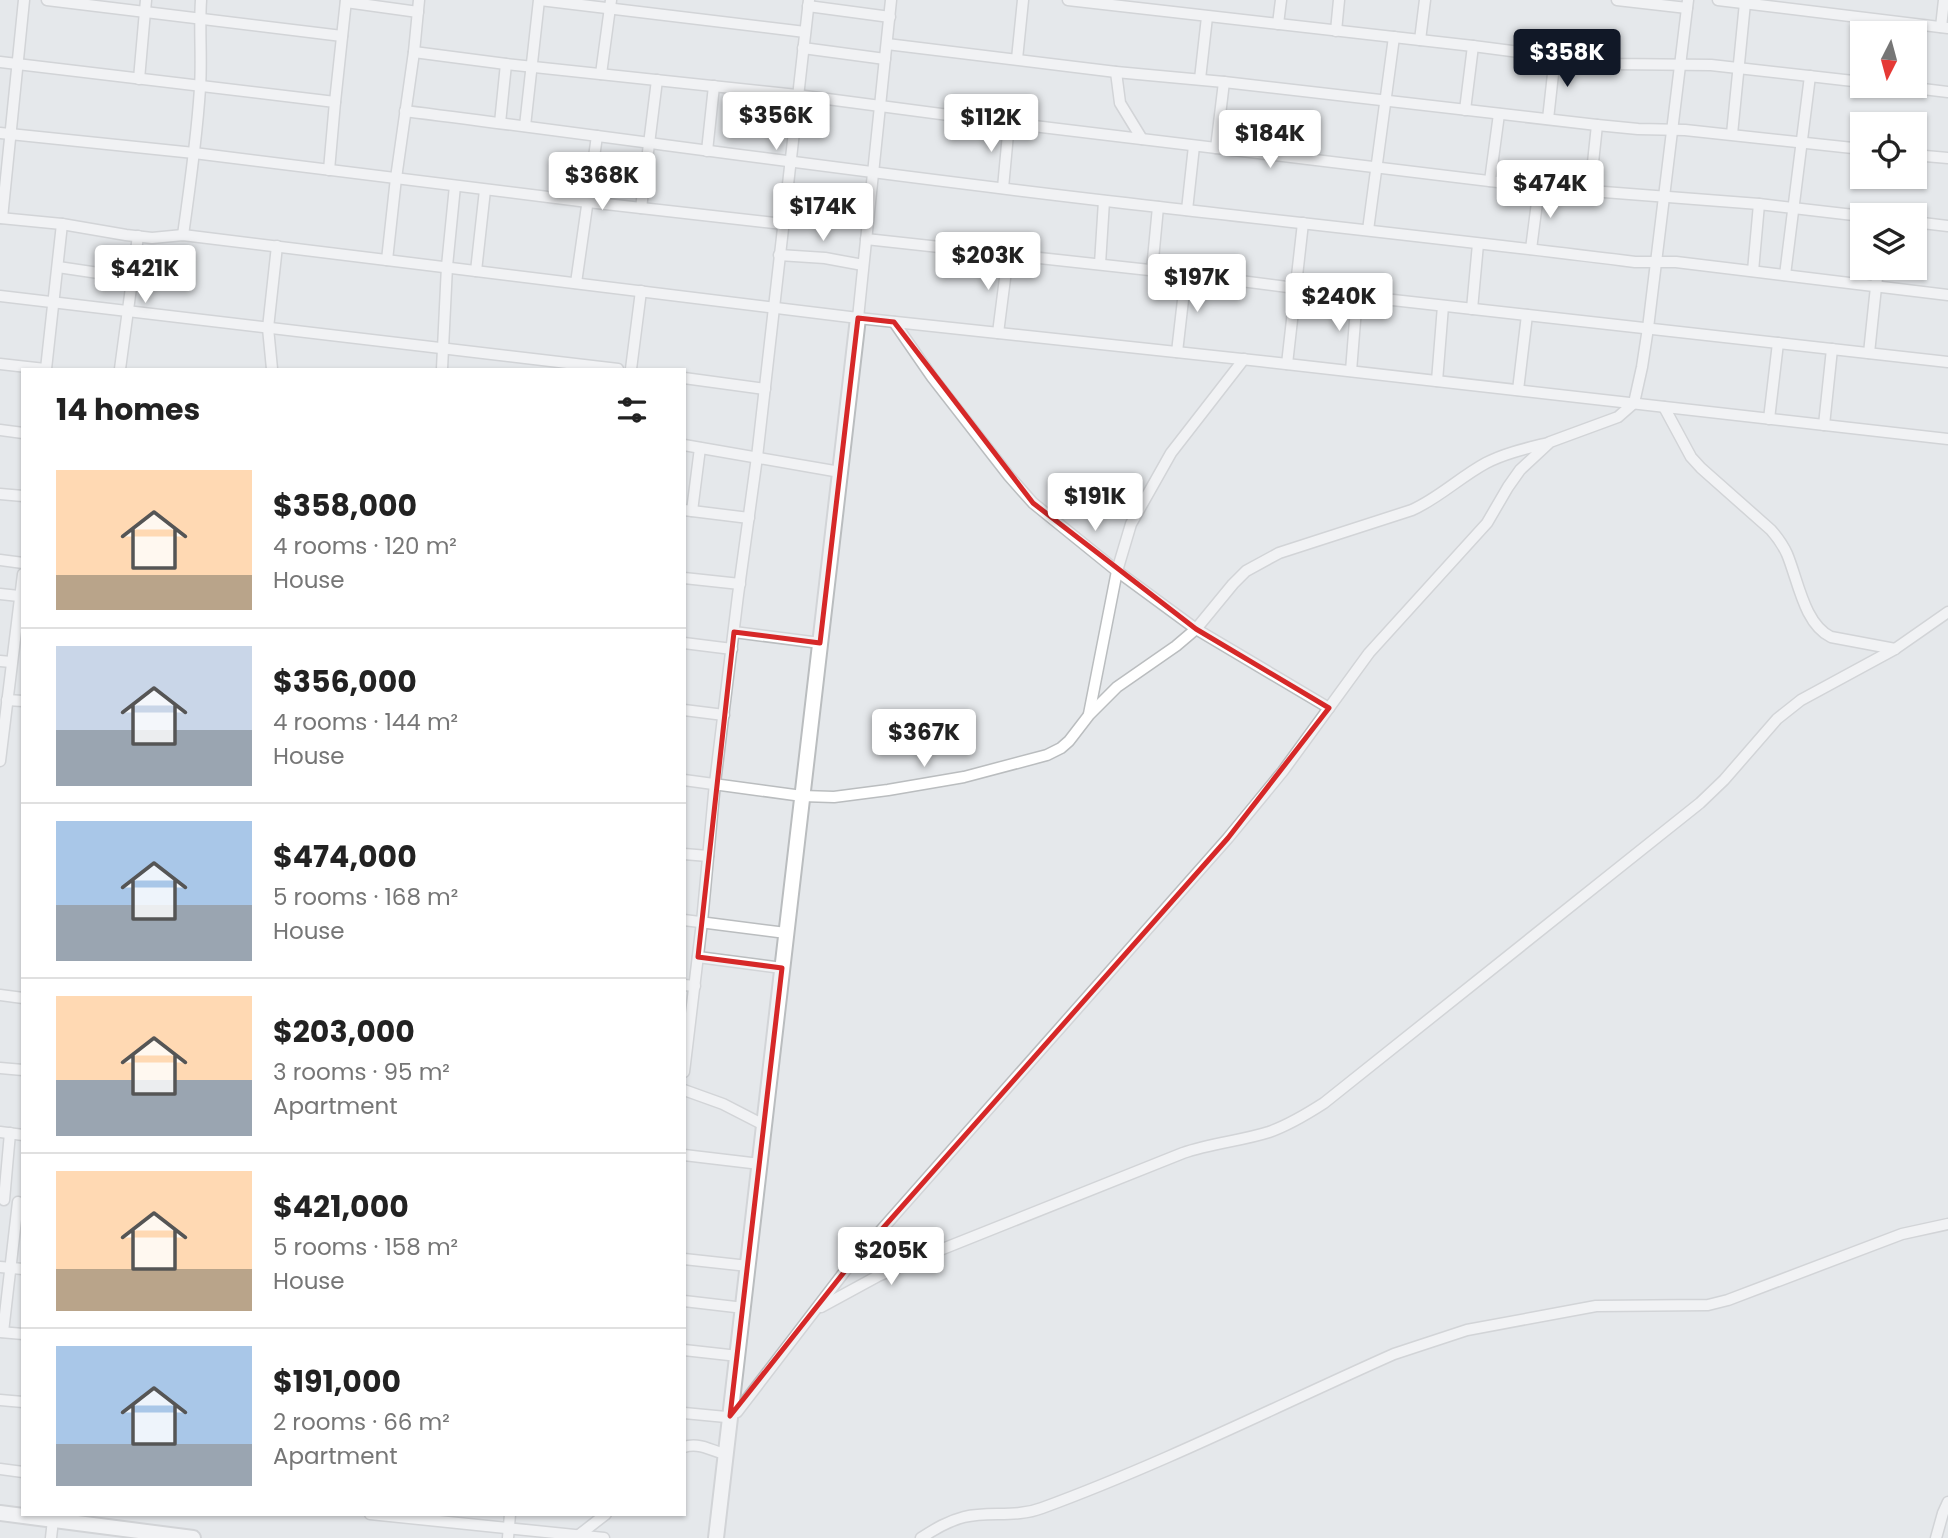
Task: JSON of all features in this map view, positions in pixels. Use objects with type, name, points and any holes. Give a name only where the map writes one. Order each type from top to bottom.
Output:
[{"type":"street","points":[[24,0],[5,133],[1,218],[138,236],[183,235],[858,318],[1948,439]]},
{"type":"street","points":[[47,0],[342,36]]},
{"type":"street","points":[[139,79],[146,0]]},
{"type":"street","points":[[183,235],[200,86],[201,0]]},
{"type":"street","points":[[387,260],[419,0]]},
{"type":"street","points":[[525,127],[539,0],[611,4],[805,32]]},
{"type":"street","points":[[716,1538],[858,318],[891,0]]},
{"type":"street","points":[[1017,59],[1023,0]]},
{"type":"street","points":[[1068,0],[1153,5],[1207,17],[1612,64],[1711,65],[1850,81]]},
{"type":"street","points":[[1278,24],[1281,0]]},
{"type":"street","points":[[1336,31],[1339,0]]},
{"type":"street","points":[[1420,40],[1425,0]]},
{"type":"street","points":[[686,780],[802,796],[834,797],[964,777],[1047,755],[1061,748],[1117,687],[1196,629],[1246,571],[1279,553],[1412,510],[1486,463],[1611,419],[1634,403],[1648,328],[1687,4],[1617,0]]},
{"type":"street","points":[[1718,0],[1944,27],[1944,0]]},
{"type":"street","points":[[329,170],[346,1],[418,12]]},
{"type":"street","points":[[686,1039],[690,986],[698,957],[715,783],[757,457],[808,3],[890,17]]},
{"type":"street","points":[[1731,134],[1745,3]]},
{"type":"street","points":[[601,74],[611,4]]},
{"type":"street","points":[[1200,79],[1207,17]]},
{"type":"street","points":[[1368,230],[1394,37]]},
{"type":"street","points":[[887,44],[1597,125],[1731,134],[1850,148]]},
{"type":"street","points":[[1465,110],[1473,46]]},
{"type":"street","points":[[803,48],[885,59]]},
{"type":"street","points":[[414,51],[506,64],[797,95],[1539,187],[1759,204],[1850,215]]},
{"type":"street","points":[[1548,119],[1555,56]]},
{"type":"street","points":[[0,62],[335,102]]},
{"type":"street","points":[[500,123],[506,64]]},
{"type":"street","points":[[1116,72],[1120,103],[1142,139]]},
{"type":"street","points":[[1785,275],[1810,76]]},
{"type":"street","points":[[642,208],[657,80]]},
{"type":"street","points":[[1216,148],[1224,82]]},
{"type":"street","points":[[707,151],[714,86]]},
{"type":"street","points":[[1927,89],[1948,92]]},
{"type":"street","points":[[405,111],[1187,211],[1635,262],[1676,262],[1948,295]]},
{"type":"street","points":[[1490,181],[1499,114]]},
{"type":"street","points":[[1003,188],[1009,123]]},
{"type":"street","points":[[1590,191],[1597,125]]},
{"type":"street","points":[[5,133],[783,224]]},
{"type":"street","points":[[576,283],[597,136]]},
{"type":"street","points":[[1187,211],[1194,146]]},
{"type":"street","points":[[1927,156],[1948,158]]},
{"type":"street","points":[[442,368],[447,266],[455,186]]},
{"type":"street","points":[[1531,249],[1539,187]]},
{"type":"street","points":[[476,271],[485,190]]},
{"type":"street","points":[[1100,264],[1104,201]]},
{"type":"street","points":[[1753,271],[1759,204]]},
{"type":"street","points":[[1152,270],[1158,207]]},
{"type":"street","points":[[1287,364],[1303,223]]},
{"type":"street","points":[[45,368],[62,224]]},
{"type":"street","points":[[1927,224],[1948,226]]},
{"type":"street","points":[[120,368],[138,236]]},
{"type":"street","points":[[866,239],[1948,362]]},
{"type":"street","points":[[1472,309],[1478,244]]},
{"type":"street","points":[[272,368],[268,328],[277,246]]},
{"type":"street","points":[[779,254],[863,265]]},
{"type":"street","points":[[998,333],[1008,255]]},
{"type":"street","points":[[58,267],[132,278]]},
{"type":"street","points":[[1177,352],[1186,274]]},
{"type":"street","points":[[1869,353],[1877,280]]},
{"type":"street","points":[[631,368],[640,291]]},
{"type":"street","points":[[0,296],[601,368]]},
{"type":"street","points":[[1352,371],[1357,296]]},
{"type":"street","points":[[1437,381],[1443,306]]},
{"type":"street","points":[[1518,390],[1527,315]]},
{"type":"street","points":[[894,321],[932,377],[1032,503],[1196,629],[1329,708]]},
{"type":"street","points":[[1769,419],[1778,343]]},
{"type":"street","points":[[1824,425],[1832,349]]},
{"type":"street","points":[[1089,715],[1117,570],[1131,523],[1171,453],[1244,359]]},
{"type":"street","points":[[0,364],[36,368]]},
{"type":"street","points":[[686,378],[765,388]]},
{"type":"street","points":[[1664,407],[1691,457],[1780,541],[1809,614],[1817,626],[1831,637],[1895,649]]},
{"type":"street","points":[[0,430],[21,433]]},
{"type":"street","points":[[686,1413],[730,1416],[740,1409],[845,1270],[1228,838],[1283,771],[1369,653],[1487,523],[1520,470],[1550,442]]},
{"type":"street","points":[[686,445],[840,472]]},
{"type":"street","points":[[700,448],[688,511],[749,518]]},
{"type":"street","points":[[0,494],[21,496]]},
{"type":"street","points":[[0,560],[21,563]]},
{"type":"street","points":[[686,578],[740,584]]},
{"type":"street","points":[[0,761],[11,662],[19,630],[21,586]]},
{"type":"street","points":[[0,594],[19,596]]},
{"type":"street","points":[[817,1309],[878,1276],[920,1258],[1183,1153],[1272,1131],[1314,1110],[1700,803],[1788,709],[1895,649],[1948,612]]},
{"type":"street","points":[[734,632],[820,643]]},
{"type":"street","points":[[686,643],[732,649]]},
{"type":"street","points":[[0,661],[11,662]]},
{"type":"street","points":[[7,700],[21,701]]},
{"type":"street","points":[[686,710],[724,715]]},
{"type":"street","points":[[686,854],[708,856]]},
{"type":"street","points":[[686,920],[786,933]]},
{"type":"street","points":[[698,957],[782,968]]},
{"type":"street","points":[[0,995],[21,998]]},
{"type":"street","points":[[0,1068],[21,1070]]},
{"type":"street","points":[[686,1091],[723,1104],[764,1125]]},
{"type":"street","points":[[5,1133],[2,1200],[20,1202],[5,1267],[1,1332],[21,1334]]},
{"type":"street","points":[[686,1155],[760,1164]]},
{"type":"street","points":[[921,1538],[944,1524],[965,1516],[1022,1514],[1046,1507],[1151,1464],[1394,1354],[1429,1342],[1467,1331],[1596,1306],[1709,1306],[1902,1234],[1948,1224]]},
{"type":"street","points":[[686,1259],[748,1266]]},
{"type":"street","points":[[686,1301],[744,1308]]},
{"type":"street","points":[[686,1350],[738,1356]]},
{"type":"street","points":[[0,1400],[21,1402]]},
{"type":"street","points":[[686,1447],[700,1446],[726,1455]]},
{"type":"street","points":[[0,1469],[21,1472]]},
{"type":"street","points":[[1936,1538],[1948,1502]]},
{"type":"street","points":[[0,1513],[21,1516]]},
{"type":"street","points":[[23,1516],[193,1538]]},
{"type":"street","points":[[385,1516],[508,1532],[604,1538]]},
{"type":"street","points":[[577,1536],[603,1516]]},
{"type":"street","points":[[51,1538],[53,1520]]},
{"type":"highlighted area","points":[[858,318],[894,322],[1033,503],[1196,629],[1329,708],[1228,838],[845,1271],[730,1416],[782,968],[698,957],[734,632],[820,643]]}]
